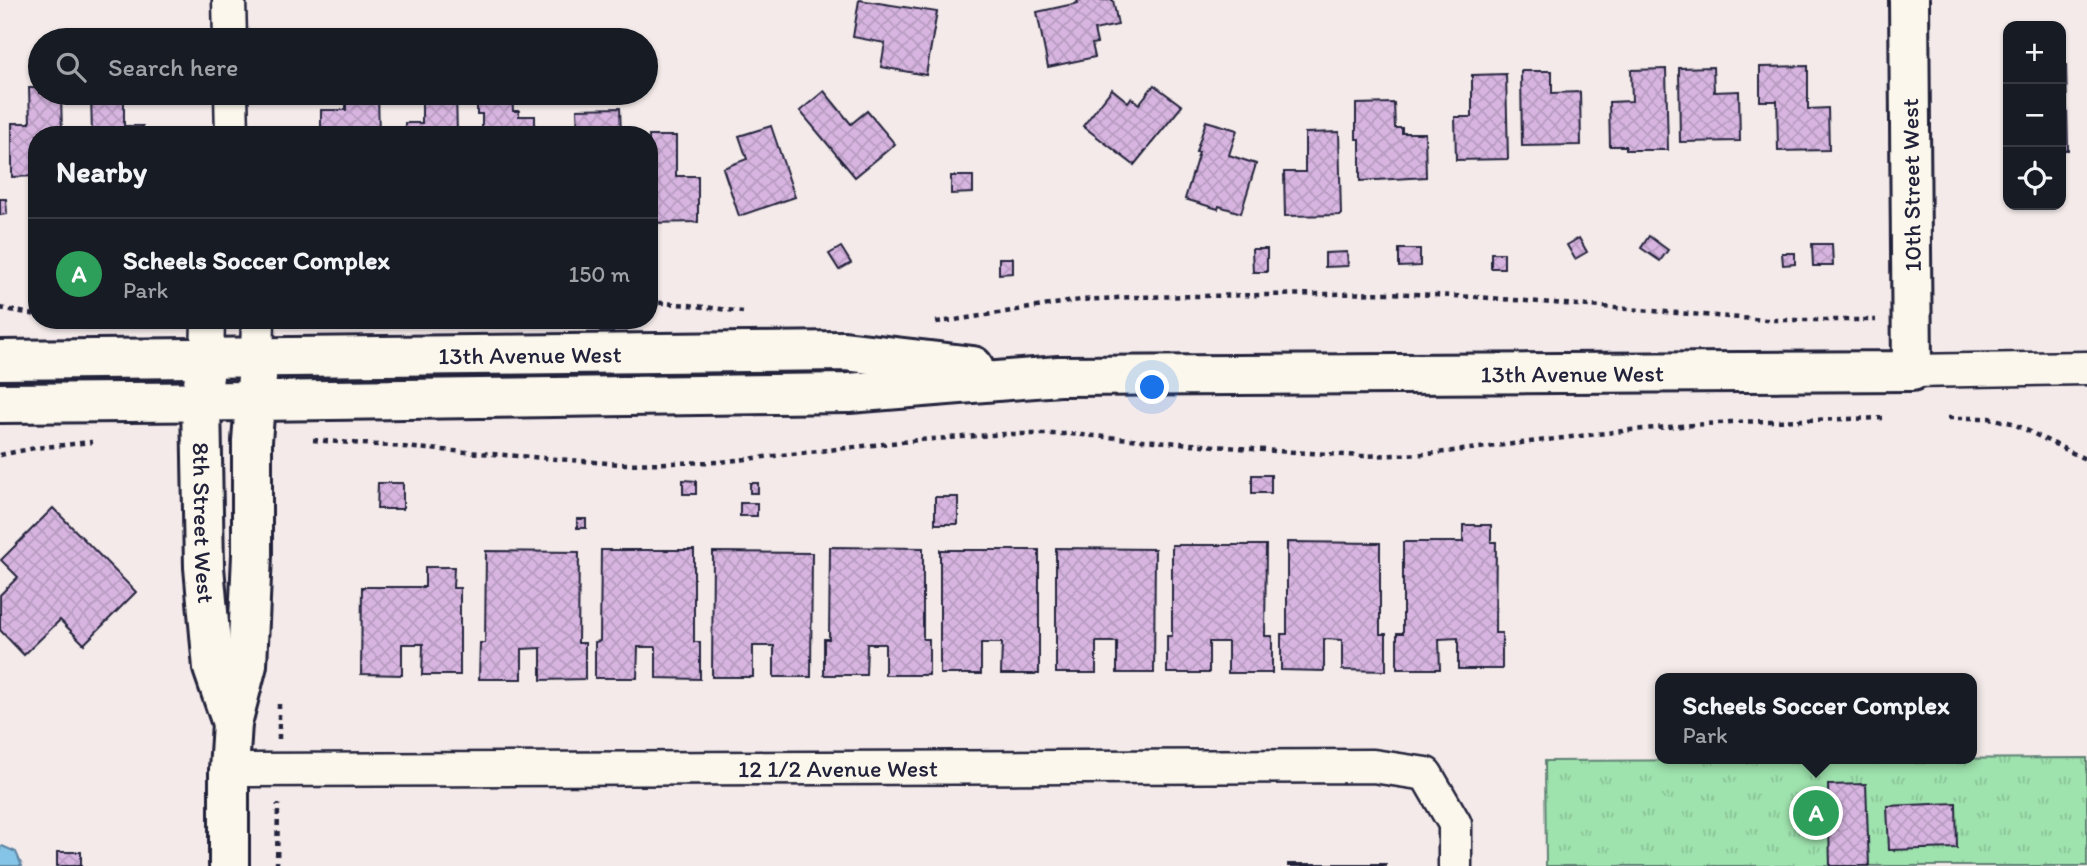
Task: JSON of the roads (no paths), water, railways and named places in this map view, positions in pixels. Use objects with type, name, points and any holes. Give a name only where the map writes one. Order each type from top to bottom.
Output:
[{"type":"street","points":[[229,0],[230,28]]},
{"type":"street","name":"10th Street West","points":[[1909,0],[1912,371]]},
{"type":"street","points":[[232,105],[233,126]]},
{"type":"street","name":"8th Street West","points":[[208,329],[201,401],[204,566],[213,668],[232,723]]},
{"type":"street","name":"8th Street West","points":[[229,866],[232,723],[247,665],[252,555],[252,441],[258,329]]},
{"type":"street","name":"13th Avenue West","points":[[0,360],[844,351],[1059,376]]},
{"type":"street","name":"13th Avenue West","points":[[0,403],[849,393],[1059,376],[2087,368]]},
{"type":"street","name":"12 1/2 Avenue West","points":[[229,770],[1373,766],[1426,774],[1455,824],[1455,866]]},
{"type":"water","points":[[2,846],[16,852],[22,866],[0,866]]},
{"type":"place","name":"Scheels Soccer Complex","points":[[1816,813]]}]
